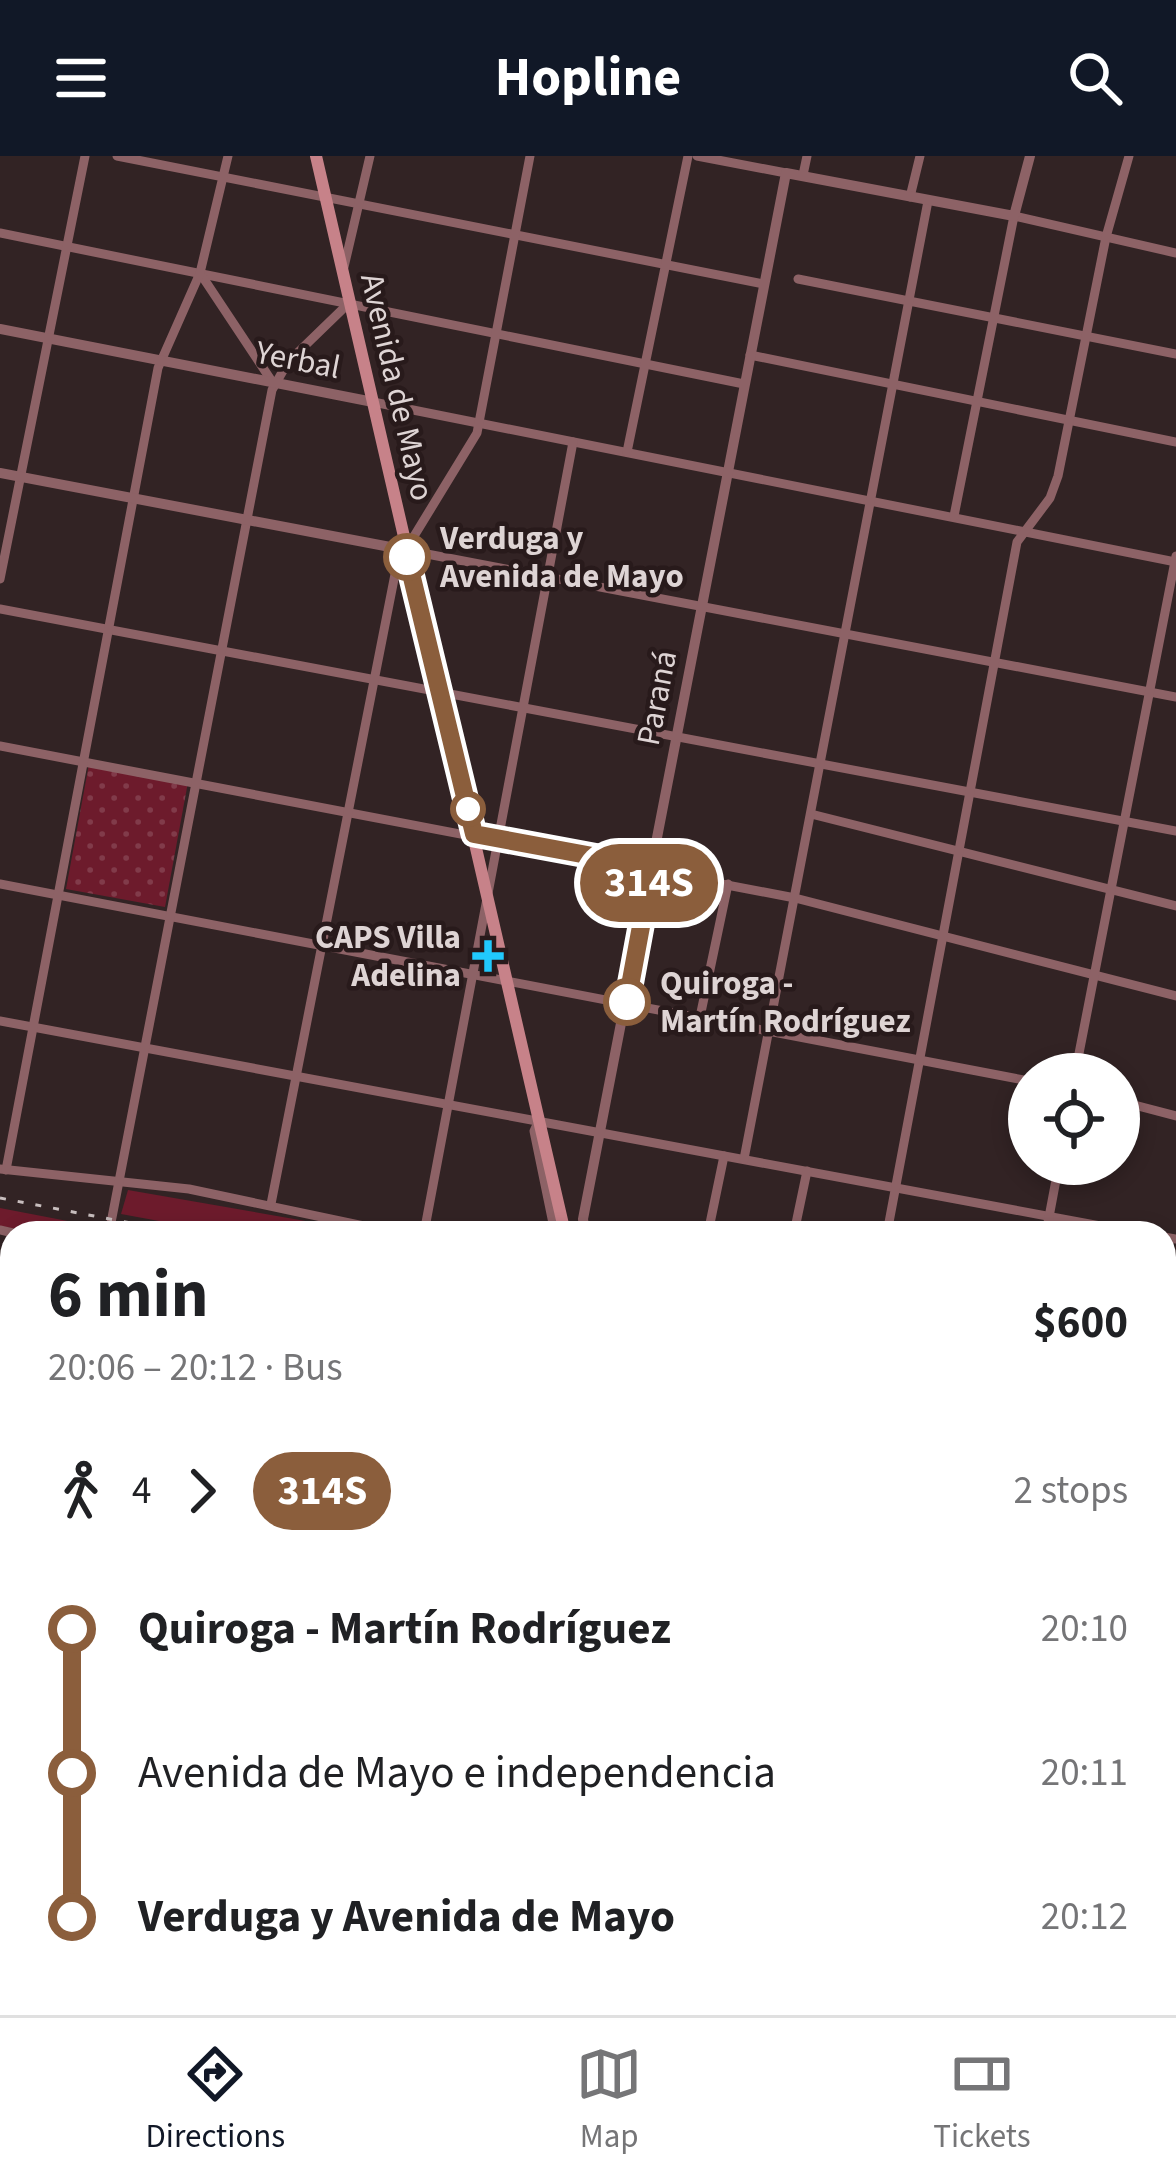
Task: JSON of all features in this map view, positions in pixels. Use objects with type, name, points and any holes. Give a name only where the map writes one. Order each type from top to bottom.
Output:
[{"type":"main road","name":"Avenida de Mayo","points":[[316,156],[566,1221]]},
{"type":"street","points":[[0,579],[85,156]]},
{"type":"street","points":[[117,156],[764,284]]},
{"type":"street","points":[[228,156],[200,273],[160,360],[37,1028],[3,1169],[271,1204],[345,1221]]},
{"type":"street","points":[[343,272],[370,156]]},
{"type":"street","points":[[271,1204],[398,564],[480,424],[530,156]]},
{"type":"street","points":[[627,452],[693,156],[1014,216],[1176,253]]},
{"type":"street","points":[[803,176],[806,156]]},
{"type":"street","points":[[910,197],[920,156]]},
{"type":"street","points":[[954,516],[1030,156]]},
{"type":"street","points":[[889,1221],[1017,542],[1050,498],[1090,334],[1106,237],[1129,156]]},
{"type":"street","name":"Paraná","points":[[583,1221],[786,173]]},
{"type":"street","points":[[744,1159],[928,201]]},
{"type":"street","points":[[0,233],[744,384]]},
{"type":"street","points":[[200,273],[274,383]]},
{"type":"street","points":[[798,278],[1176,354]]},
{"type":"street","points":[[111,1221],[244,518],[274,383],[350,302]]},
{"type":"street","name":"Yerbal","points":[[0,329],[1176,560]]},
{"type":"street","points":[[750,355],[893,380],[1176,442]]},
{"type":"street","points":[[426,1221],[573,442]]},
{"type":"street","points":[[0,473],[1176,697]]},
{"type":"street","points":[[1079,1053],[1176,560]]},
{"type":"street","points":[[0,609],[1176,831]]},
{"type":"street","points":[[0,746],[652,867],[795,898],[1176,996]]},
{"type":"street","points":[[811,814],[1176,905]]},
{"type":"street","points":[[0,884],[1008,1077]]},
{"type":"street","points":[[700,1017],[728,884]]},
{"type":"street","points":[[0,1021],[1067,1221]]},
{"type":"street","points":[[1140,1106],[1176,1115]]},
{"type":"street","name":"Avenida de Mayo","points":[[539,1120],[534,1131],[553,1221]]},
{"type":"street","points":[[710,1221],[724,1156]]},
{"type":"street","points":[[797,1221],[807,1171]]},
{"type":"street","points":[[1048,1221],[1055,1185]]},
{"type":"shaded area","points":[[89,764],[188,782],[165,907],[66,889]]},
{"type":"shaded area","points":[[128,1190],[305,1221],[159,1221],[121,1214]]},
{"type":"shaded area","points":[[0,1208],[68,1221],[0,1221]]},
{"type":"railway","points":[[0,1198],[120,1221]]},
{"type":"bus line","name":"314S","points":[[407,557],[474,834],[652,867],[627,1002]]},
{"type":"place","name":"Verduga y Avenida de Mayo","points":[[407,557]]},
{"type":"place","name":"CAPS Villa Adelina","points":[[488,956]]},
{"type":"place","name":"Quiroga - Martín Rodríguez","points":[[627,1002]]}]
